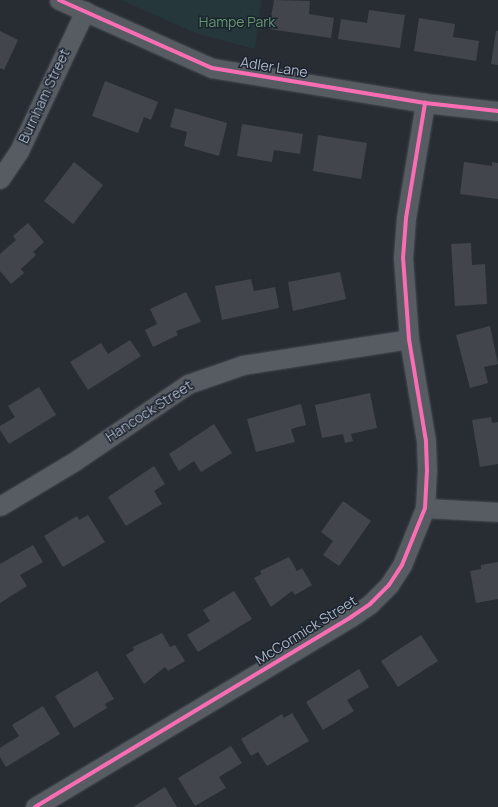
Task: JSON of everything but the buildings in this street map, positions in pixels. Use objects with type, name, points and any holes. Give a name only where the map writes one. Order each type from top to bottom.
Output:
[{"type":"street","name":"Adler Lane","points":[[59,0],[212,68],[425,103],[498,111]]},
{"type":"street","name":"Burnham Street","points":[[0,179],[19,151],[85,12]]},
{"type":"street","name":"McCormick Street","points":[[34,807],[370,604],[389,585],[402,565],[425,508],[426,441],[409,339],[403,258],[406,218],[425,103]]},
{"type":"street","name":"Hancock Street","points":[[0,506],[75,461],[188,384],[243,365],[409,339]]},
{"type":"street","points":[[425,508],[498,512]]},
{"type":"green space","name":"Hampe Park","points":[[121,0],[261,0],[255,49],[198,34]]},
{"type":"cycle path","points":[[59,0],[212,68],[425,103],[498,111]]},
{"type":"cycle path","points":[[35,807],[351,617],[370,604],[389,585],[402,565],[425,508],[427,471],[426,441],[409,339],[403,258],[406,218],[425,103]]}]
